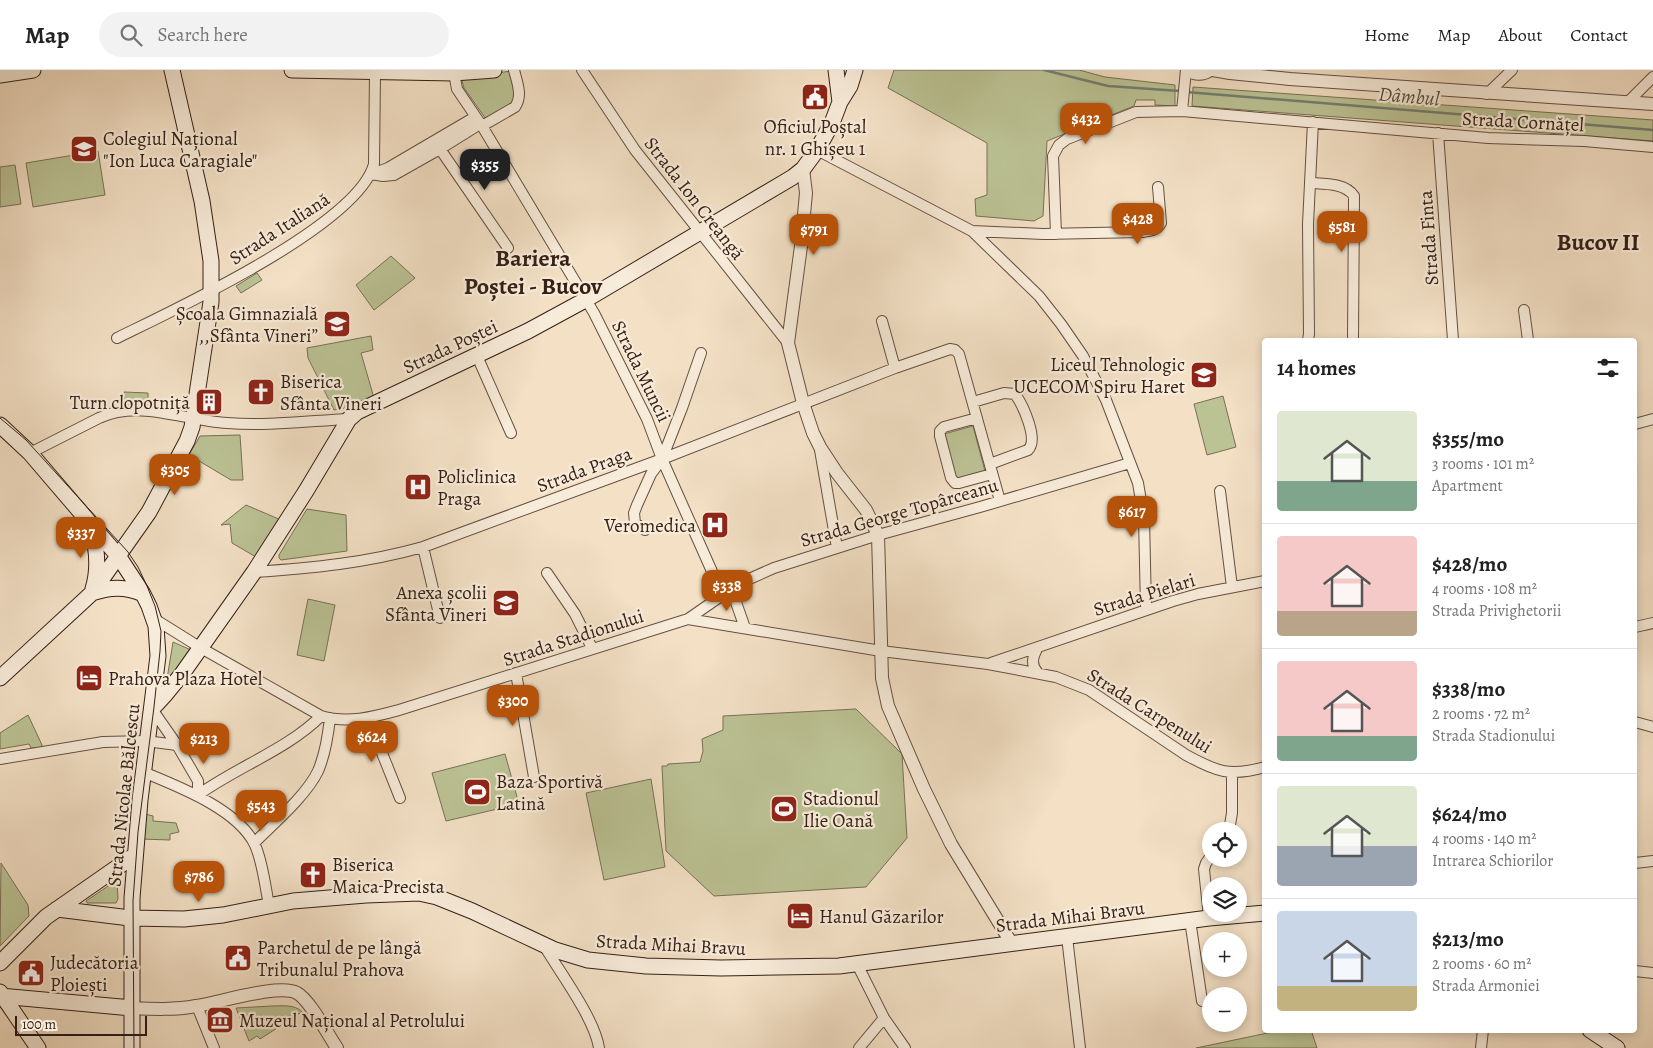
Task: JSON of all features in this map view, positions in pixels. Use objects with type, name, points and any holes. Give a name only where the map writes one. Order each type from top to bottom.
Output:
[{"type":"main road","points":[[0,75],[33,70]]},
{"type":"main road","points":[[0,678],[92,593],[145,518],[190,434],[194,418],[212,291],[209,248],[202,201],[172,70]]},
{"type":"main road","points":[[292,70],[454,73],[494,70]]},
{"type":"main road","name":"Strada Poștei","points":[[836,70],[840,102]]},
{"type":"main road","name":"Strada Poștei","points":[[152,709],[201,648],[254,572],[349,419],[357,412],[521,335],[587,299],[698,232],[781,185],[803,169],[817,150],[832,123],[840,102],[850,86],[855,70]]},
{"type":"main road","name":"Strada Nicolae Bălcescu","points":[[0,425],[30,453],[119,557],[142,594],[154,618],[158,656],[143,772],[135,855],[132,918],[132,1048]]},
{"type":"main road","points":[[89,524],[96,555],[95,582],[92,593]]},
{"type":"main road","points":[[92,593],[111,588],[127,588],[142,594]]},
{"type":"main road","points":[[0,964],[46,917],[135,855]]},
{"type":"main road","name":"Strada Mihai Bravu","points":[[56,909],[132,918],[204,918],[269,905],[327,898],[419,893],[437,897],[570,956],[588,960],[630,965],[771,968],[857,964],[1202,919]]},
{"type":"main road","name":"Strada Mihai Bravu","points":[[1247,915],[1262,913]]},
{"type":"main road","points":[[1,994],[132,1008]]},
{"type":"main road","points":[[1,994],[38,1048]]},
{"type":"main road","points":[[1594,1033],[1617,1048]]},
{"type":"street","points":[[371,174],[388,168],[479,122],[515,107],[520,97],[514,70]]},
{"type":"street","name":"Strada Ion Creangă","points":[[582,70],[635,150],[698,232],[788,343]]},
{"type":"street","points":[[1182,109],[1186,74],[1201,74],[1212,70],[1487,94],[1653,104]]},
{"type":"street","points":[[1487,94],[1512,70]]},
{"type":"street","name":"Strada Italiană","points":[[117,338],[212,291],[312,231],[342,209],[357,194],[371,174],[375,145],[375,72]]},
{"type":"street","name":"Strada Muncii","points":[[454,73],[457,89],[587,299],[647,419],[662,459],[745,628]]},
{"type":"street","points":[[1628,102],[1653,77]]},
{"type":"street","name":"Strada Cornățel","points":[[1056,234],[1053,156],[1059,146],[1067,139],[1136,112],[1182,109],[1438,134],[1653,147]]},
{"type":"street","points":[[371,174],[394,175],[440,149],[479,122]]},
{"type":"street","points":[[1308,338],[1308,224],[1313,122]]},
{"type":"street","name":"Strada Finta","points":[[1438,134],[1453,338]]},
{"type":"street","points":[[440,149],[508,248]]},
{"type":"street","points":[[817,150],[972,231],[1039,296],[1072,340],[1106,400],[1142,500],[1146,609]]},
{"type":"street","points":[[803,169],[806,193],[802,246],[788,343],[803,403],[820,447],[836,473],[866,510],[878,535],[882,678],[886,699],[924,790],[950,844],[1012,944]]},
{"type":"street","points":[[1310,183],[1343,187],[1350,190],[1354,196],[1353,338]]},
{"type":"street","points":[[972,231],[1056,234],[1153,231],[1158,228],[1160,223],[1158,187]]},
{"type":"street","points":[[1524,310],[1528,338]]},
{"type":"street","points":[[882,321],[895,368]]},
{"type":"street","name":"Strada Praga","points":[[254,572],[360,562],[423,547],[662,459],[803,403],[944,351],[955,350],[959,354],[973,402]]},
{"type":"street","points":[[645,530],[635,523],[634,513],[652,474],[662,459],[701,353]]},
{"type":"street","points":[[477,356],[511,433]]},
{"type":"street","points":[[977,418],[944,427],[940,431],[951,478],[955,483],[991,469],[1028,450],[1033,442],[1032,433],[1019,399],[1015,394],[1004,393],[973,402],[977,418],[991,469],[1000,501]]},
{"type":"street","points":[[30,453],[109,413],[121,411],[146,411],[238,424],[349,419]]},
{"type":"street","points":[[1637,423],[1653,419]]},
{"type":"street","points":[[820,447],[837,548]]},
{"type":"street","name":"Strada George Topârceanu","points":[[688,619],[727,591],[761,572],[878,535],[1130,463]]},
{"type":"street","points":[[1220,490],[1232,587]]},
{"type":"street","points":[[423,547],[440,618]]},
{"type":"street","points":[[547,573],[575,614],[592,648]]},
{"type":"street","name":"Strada Pielari","points":[[881,651],[988,664],[1036,649],[1146,609],[1198,594],[1262,582]]},
{"type":"street","name":"Strada Stadionului","points":[[154,618],[201,648],[326,717],[341,720],[368,718],[399,710],[688,619],[881,651]]},
{"type":"street","points":[[1637,627],[1653,623]]},
{"type":"street","points":[[1036,649],[1033,665],[1038,673]]},
{"type":"street","name":"Strada Carpenului","points":[[988,664],[1038,673],[1068,681],[1089,690],[1186,756],[1219,770],[1232,773],[1247,772],[1262,768]]},
{"type":"street","points":[[516,673],[534,777]]},
{"type":"street","points":[[152,709],[177,744],[198,781],[198,795]]},
{"type":"street","points":[[198,795],[226,776],[326,717]]},
{"type":"street","points":[[254,843],[282,816],[312,781],[322,758],[326,717]]},
{"type":"street","points":[[368,718],[400,798]]},
{"type":"street","points":[[1637,723],[1653,727]]},
{"type":"street","points":[[0,759],[103,742],[147,741],[177,744]]},
{"type":"street","points":[[143,772],[198,795],[230,818],[254,843],[258,852],[269,905]]},
{"type":"street","points":[[1230,822],[1232,773]]},
{"type":"street","points":[[1637,863],[1653,861]]},
{"type":"street","points":[[1190,920],[1202,1001]]},
{"type":"street","points":[[1067,937],[1080,1048]]},
{"type":"street","points":[[543,944],[594,1029],[599,1048]]},
{"type":"street","points":[[857,964],[884,1018],[905,1048]]},
{"type":"street","points":[[1637,971],[1653,973]]},
{"type":"street","points":[[132,1008],[198,1006],[269,991],[292,990],[299,994],[307,1003],[338,1048]]},
{"type":"street","points":[[198,1006],[214,1048]]},
{"type":"street","points":[[859,1048],[884,1018]]},
{"type":"street","points":[[1481,1048],[1483,1033]]},
{"type":"green space","points":[[894,70],[1079,70],[1105,77],[1175,85],[1175,106],[1155,105],[1155,100],[1136,100],[1134,106],[1047,141],[1043,216],[1034,221],[976,216],[975,199],[987,195],[987,143],[888,88]]},
{"type":"green space","points":[[511,71],[516,89],[515,101],[486,119],[464,88],[462,81],[469,77]]},
{"type":"green space","points":[[1193,87],[1653,120],[1653,141],[1192,106]]},
{"type":"green space","points":[[98,151],[105,195],[33,207],[26,163]]},
{"type":"green space","points":[[15,165],[21,204],[0,207],[0,167]]},
{"type":"green space","points":[[391,256],[415,278],[374,310],[356,285]]},
{"type":"green space","points":[[257,273],[262,280],[241,293],[236,286]]},
{"type":"green space","points":[[371,336],[373,350],[361,353],[374,398],[351,407],[334,410],[308,358],[307,348]]},
{"type":"green space","points":[[124,392],[148,393],[148,404],[124,404]]},
{"type":"green space","points":[[1223,396],[1236,447],[1207,455],[1194,404]]},
{"type":"green space","points":[[973,426],[985,471],[956,479],[944,434]]},
{"type":"green space","points":[[240,435],[243,480],[231,480],[189,455],[200,436]]},
{"type":"green space","points":[[246,505],[281,520],[256,557],[232,543],[230,524],[221,525]]},
{"type":"green space","points":[[307,509],[346,515],[347,551],[281,560],[279,558]]},
{"type":"green space","points":[[308,599],[335,605],[324,661],[297,655]]},
{"type":"green space","points":[[173,642],[191,650],[168,682],[167,679]]},
{"type":"green space","name":"Stadionul Ilie Oană","points":[[856,709],[902,754],[907,838],[866,887],[714,896],[666,851],[662,766],[700,762],[703,751],[702,739],[723,730],[723,716]]},
{"type":"green space","points":[[28,715],[42,745],[41,748],[31,748],[29,744],[0,749],[0,733]]},
{"type":"green space","name":"Baza Sportivă Latină","points":[[505,754],[519,804],[446,821],[432,773]]},
{"type":"green space","points":[[651,779],[665,867],[604,880],[586,793]]},
{"type":"green space","points":[[145,814],[153,816],[153,821],[176,823],[179,832],[170,834],[170,840],[141,839]]},
{"type":"green space","points":[[1,863],[28,905],[29,916],[0,946]]},
{"type":"green space","points":[[117,880],[118,899],[116,903],[87,903],[86,901]]},
{"type":"green space","points":[[284,1006],[299,1009],[302,1012],[297,1015],[295,1012],[284,1020],[285,1023],[260,1039],[257,1036],[249,1041],[236,1008]]},
{"type":"green space","points":[[1268,1033],[1312,1033],[1317,1048],[1196,1048]]},
{"type":"waterway","name":"Dâmbul","points":[[1044,70],[1108,86],[1180,91]]},
{"type":"waterway","name":"Dâmbul","points":[[1186,92],[1653,130]]},
{"type":"tram line","points":[[0,418],[26,440],[128,552],[147,586],[155,606],[161,631],[154,707],[138,832],[133,901],[134,1048]]},
{"type":"place","name":"Oficiul Poștal nr. 1 Ghișeu 1","points":[[815,97]]},
{"type":"place","name":"Colegiul Național \"Ion Luca Caragiale\"","points":[[84,149]]},
{"type":"place","name":"Școala Gimnazială ,,Sfânta Vineri”","points":[[337,324]]},
{"type":"place","name":"Liceul Tehnologic UCECOM Spiru Haret","points":[[1204,375]]},
{"type":"place","name":"Biserica Sfânta Vineri","points":[[261,392]]},
{"type":"place","name":"Turn clopotniță","points":[[209,402]]},
{"type":"place","name":"Policlinica Praga","points":[[418,487]]},
{"type":"place","name":"Veromedica","points":[[715,525]]},
{"type":"place","name":"Anexa școlii Sfânta Vineri","points":[[506,603]]},
{"type":"place","name":"Prahova Plaza Hotel","points":[[89,678]]},
{"type":"place","name":"Baza Sportivă Latină","points":[[477,792]]},
{"type":"place","name":"Stadionul Ilie Oană","points":[[784,809]]},
{"type":"place","name":"Biserica Maica Precista","points":[[313,875]]},
{"type":"place","name":"Hanul Găzarilor","points":[[800,916]]},
{"type":"place","name":"Parchetul de pe lângă Tribunalul Prahova","points":[[238,958]]},
{"type":"place","name":"Judecătoria Ploiești","points":[[31,973]]},
{"type":"place","name":"Muzeul Național al Petrolului","points":[[220,1020]]},
{"type":"district","name":"Bucov II","points":[[1598,242]]},
{"type":"district","name":"Bariera Poștei - Bucov","points":[[533,272]]}]
